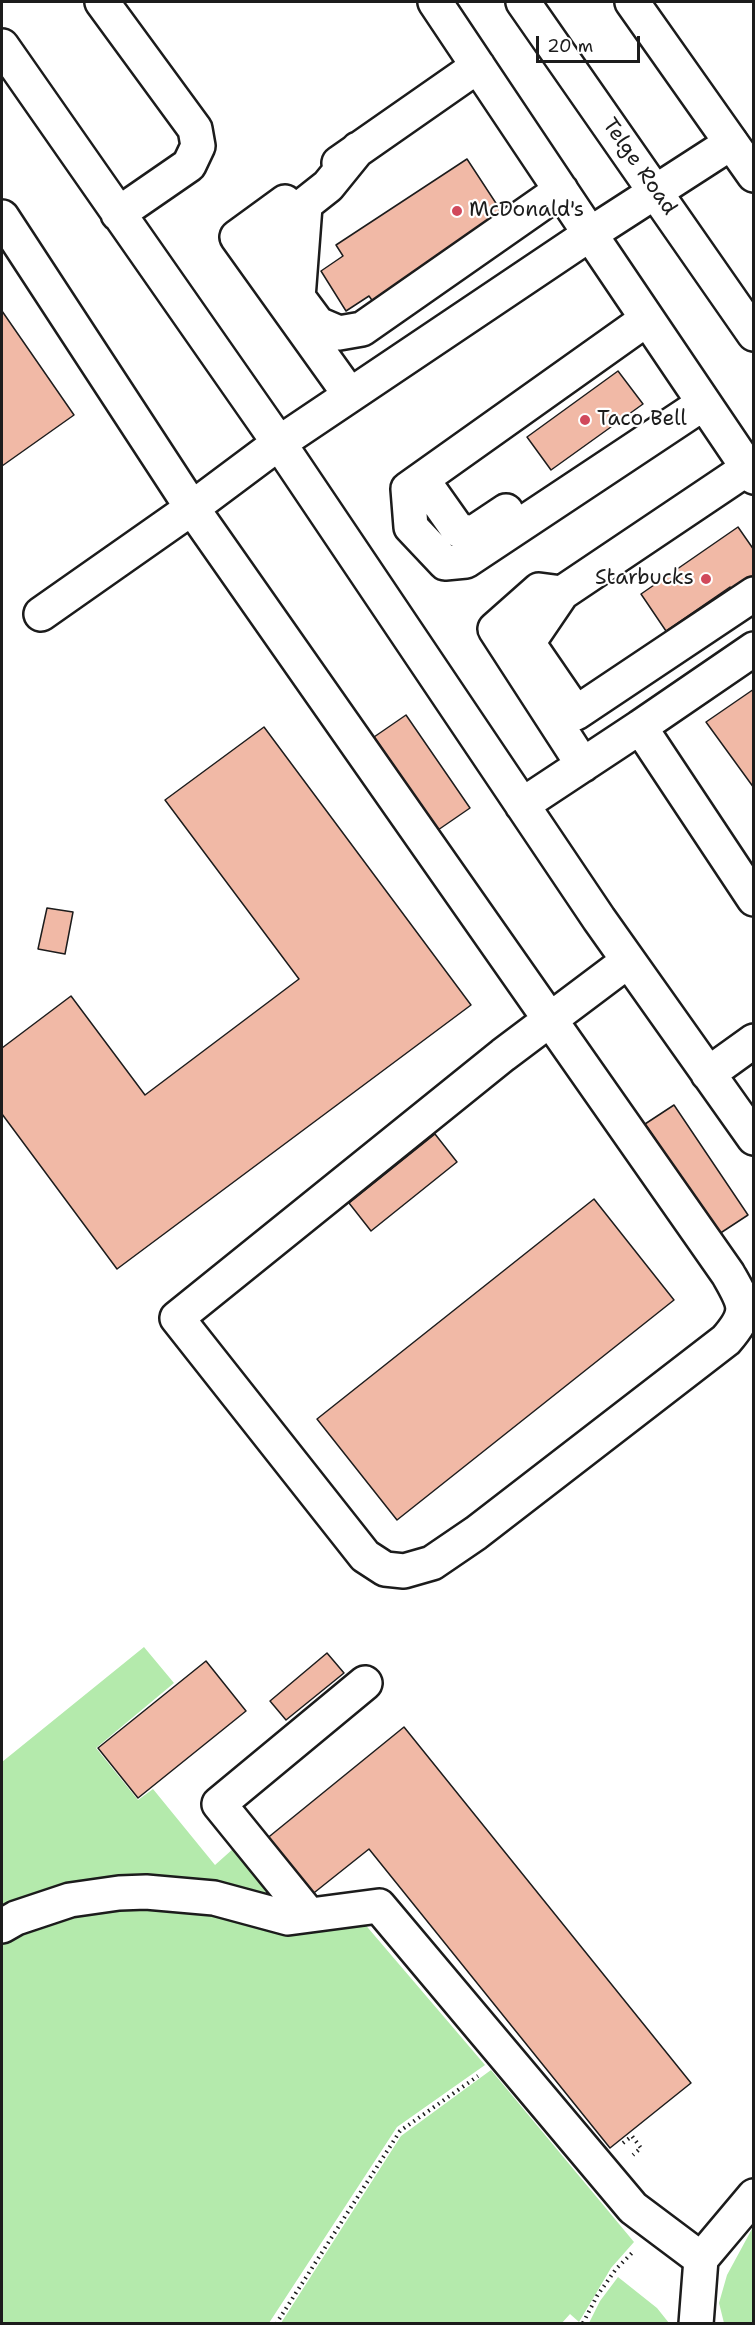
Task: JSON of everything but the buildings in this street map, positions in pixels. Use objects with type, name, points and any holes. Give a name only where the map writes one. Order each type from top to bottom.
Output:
[{"type":"main road","points":[[102,2],[195,129],[198,146],[189,165],[118,214]]},
{"type":"main road","points":[[435,2],[751,472],[562,593],[528,643],[576,713],[753,594]]},
{"type":"main road","name":"Telge Road","points":[[523,2],[753,334]]},
{"type":"main road","points":[[632,2],[753,176]]},
{"type":"main road","points":[[2,46],[279,443],[628,962],[753,1138]]},
{"type":"main road","points":[[350,395],[237,237],[478,66]]},
{"type":"main road","points":[[41,614],[192,508],[279,443],[731,143]]},
{"type":"main road","points":[[358,149],[328,186],[285,220],[271,238],[272,262],[318,324],[339,333],[362,329],[561,190]]},
{"type":"main road","points":[[2,217],[192,508],[549,1021],[728,1274],[743,1300],[741,1323],[726,1340],[476,1533],[432,1563],[404,1571],[385,1569],[365,1556],[177,1318],[484,1070],[549,1021],[628,962]]},
{"type":"main road","points":[[648,319],[415,484],[411,527],[445,563],[466,561],[698,394]]},
{"type":"main road","points":[[562,593],[539,590],[495,629],[583,765]]},
{"type":"main road","points":[[522,805],[753,649]]},
{"type":"main road","points":[[640,727],[753,899]]},
{"type":"main road","points":[[708,1074],[753,1041]]},
{"type":"main road","points":[[309,1915],[219,1804],[365,1683]]},
{"type":"main road","points":[[2,1926],[16,1918],[70,1900],[128,1893],[214,1898],[288,1918],[379,1906],[633,2208],[701,2259]]},
{"type":"main road","points":[[696,2324],[701,2259],[753,2196]]},
{"type":"path","points":[[276,2324],[400,2131],[506,2057]]},
{"type":"path","points":[[632,2136],[641,2148]]},
{"type":"path","points":[[583,2323],[597,2296],[616,2269],[657,2226]]},
{"type":"green space","points":[[144,1647],[174,1683],[96,1748],[138,1800],[153,1789],[215,1865],[234,1848],[283,1906],[180,1884],[2,1916],[2,1762]]},
{"type":"green space","points":[[95,1904],[363,1922],[485,2065],[397,2127],[269,2323],[2,2324],[2,1937]]},
{"type":"green space","points":[[491,2070],[634,2242],[611,2268],[579,2322],[570,2314],[561,2324],[281,2323],[401,2136]]},
{"type":"green space","points":[[753,2227],[753,2323],[724,2323],[719,2303],[727,2275]]},
{"type":"green space","points":[[618,2277],[657,2308],[669,2323],[589,2323],[600,2301]]},
{"type":"place","name":"McDonald's","points":[[457,211]]},
{"type":"place","name":"Taco Bell","points":[[585,420]]},
{"type":"place","name":"Starbucks","points":[[706,579]]}]
